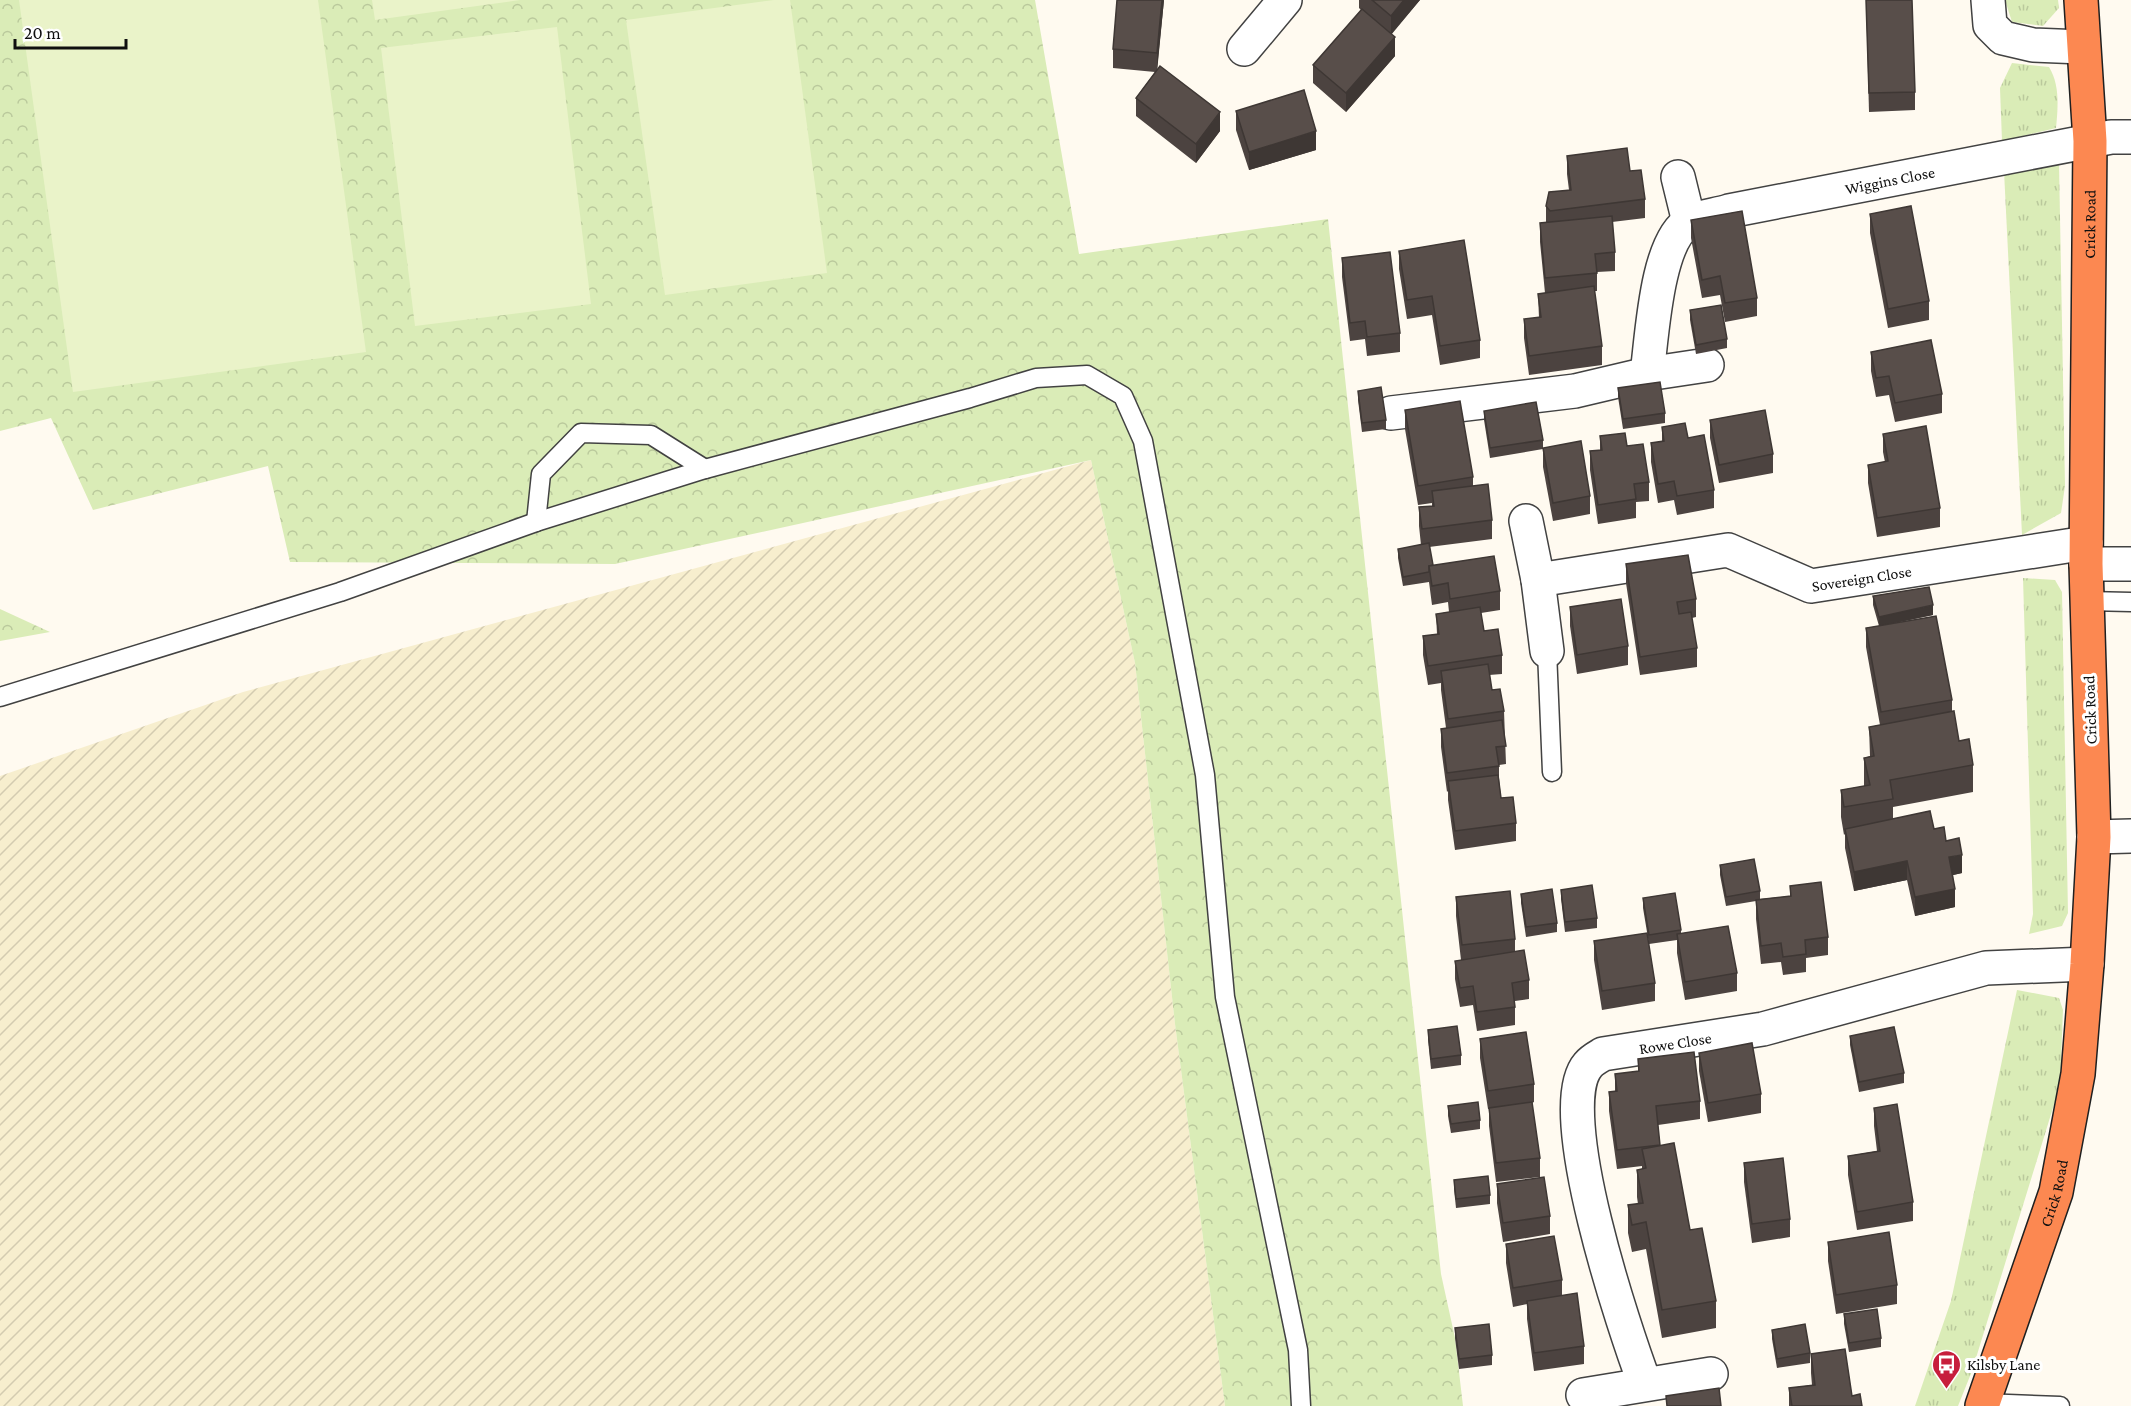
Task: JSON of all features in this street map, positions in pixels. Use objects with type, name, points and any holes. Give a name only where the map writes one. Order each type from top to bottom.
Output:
[{"type":"highway","name":"Crick Road","points":[[1982,1404],[2056,1192],[2078,1074],[2087,964],[2094,837],[2086,553],[2090,141],[2082,47],[2081,0]]},
{"type":"street","points":[[1245,49],[1285,0]]},
{"type":"street","points":[[1988,0],[1990,25],[2003,38],[2033,45],[2082,47]]},
{"type":"street","name":"Wiggins Close","points":[[1689,222],[1729,211],[2090,141],[2131,136]]},
{"type":"street","points":[[1647,374],[1662,262],[1676,236],[1689,222],[1678,177]]},
{"type":"street","points":[[1391,413],[1575,391],[1647,374],[1707,365]]},
{"type":"street","points":[[1526,521],[1538,580],[1547,651]]},
{"type":"street","name":"Sovereign Close","points":[[1538,580],[1728,550],[1811,586],[2086,553],[2131,564]]},
{"type":"street","points":[[2094,837],[2131,836]]},
{"type":"street","name":"Rowe Close","points":[[1645,1384],[1621,1317],[1585,1186],[1578,1114],[1581,1085],[1587,1065],[1603,1054],[1762,1029],[1986,968],[2087,964]]},
{"type":"street","points":[[1583,1395],[1711,1374]]},
{"type":"lane","points":[[0,697],[340,592],[536,522],[705,470],[1036,378],[1087,375],[1123,396],[1143,441],[1201,752],[1226,997],[1298,1350],[1301,1406]]},
{"type":"lane","points":[[536,522],[541,474],[581,433],[651,435],[705,470]]},
{"type":"lane","points":[[2087,601],[2131,602]]},
{"type":"lane","points":[[1547,651],[1552,771]]},
{"type":"lane","points":[[1982,1404],[2060,1406]]},
{"type":"shaded area","points":[[1091,460],[1135,663],[1175,1024],[1225,1406],[0,1406],[0,776],[243,692]]},
{"type":"green space","points":[[0,0],[1035,0],[1079,254],[1328,219],[1441,1274],[1455,1338],[1463,1406],[1225,1406],[1175,1024],[1135,663],[1091,460],[615,564],[290,562],[268,466],[93,510],[51,418],[0,431]]},
{"type":"green space","points":[[19,0],[318,0],[366,352],[73,392]]},
{"type":"green space","points":[[372,0],[520,0],[375,20]]},
{"type":"green space","points":[[774,0],[790,0],[827,273],[665,295],[626,20]]},
{"type":"green space","points":[[2005,0],[2058,0],[2059,8],[2043,26],[2012,22]]},
{"type":"green space","points":[[557,27],[591,304],[415,326],[381,48]]},
{"type":"green space","points":[[2012,63],[2049,67],[2057,89],[2056,128],[2002,141],[2000,88]]},
{"type":"green space","points":[[2059,163],[2065,486],[2061,513],[2022,535],[2004,171]]},
{"type":"green space","points":[[2023,578],[2055,580],[2062,592],[2068,913],[2062,926],[2029,934],[2033,914]]},
{"type":"green space","points":[[0,609],[50,632],[0,641]]},
{"type":"green space","points":[[2017,990],[2059,998],[2063,1010],[2060,1085],[1972,1371],[1958,1406],[1915,1406],[1951,1301]]},
{"type":"building","points":[[1117,0],[1162,0],[1157,53],[1113,49]]},
{"type":"building","points":[[1372,0],[1404,0],[1391,16]]},
{"type":"building","points":[[1866,0],[1912,0],[1915,92],[1869,93]]},
{"type":"building","points":[[1362,9],[1395,37],[1346,93],[1313,65]]},
{"type":"building","points":[[1160,66],[1220,112],[1196,144],[1136,98]]},
{"type":"building","points":[[1304,90],[1316,131],[1249,152],[1236,111]]},
{"type":"building","points":[[1627,148],[1630,171],[1641,170],[1645,199],[1550,211],[1546,206],[1549,192],[1571,190],[1567,156]]},
{"type":"building","points":[[1911,206],[1929,301],[1888,309],[1870,214]]},
{"type":"building","points":[[1742,211],[1757,298],[1725,303],[1720,276],[1702,280],[1691,220]]},
{"type":"building","points":[[1612,216],[1615,252],[1595,254],[1597,273],[1545,278],[1540,223]]},
{"type":"building","points":[[1464,240],[1480,340],[1440,346],[1432,296],[1407,300],[1399,251]]},
{"type":"building","points":[[1390,252],[1400,333],[1367,337],[1365,321],[1350,323],[1342,258]]},
{"type":"building","points":[[1594,286],[1602,346],[1529,356],[1524,319],[1541,317],[1538,294]]},
{"type":"building","points":[[1721,305],[1727,339],[1696,345],[1690,310]]},
{"type":"building","points":[[1931,340],[1942,394],[1895,403],[1889,376],[1876,378],[1871,352]]},
{"type":"building","points":[[1660,382],[1665,413],[1623,419],[1618,388]]},
{"type":"building","points":[[1381,387],[1386,420],[1362,423],[1358,391]]},
{"type":"building","points":[[1460,401],[1473,477],[1418,486],[1405,410]]},
{"type":"building","points":[[1536,402],[1543,440],[1490,448],[1484,411]]},
{"type":"building","points":[[1765,410],[1773,454],[1719,465],[1710,420]]},
{"type":"building","points":[[1685,423],[1688,438],[1704,435],[1714,490],[1677,496],[1674,481],[1658,484],[1651,443],[1664,441],[1662,427]]},
{"type":"building","points":[[1926,426],[1940,508],[1877,518],[1868,465],[1888,461],[1883,434]]},
{"type":"building","points":[[1625,433],[1627,446],[1643,444],[1649,482],[1634,484],[1636,499],[1598,505],[1590,451],[1602,450],[1600,436]]},
{"type":"building","points":[[1581,441],[1590,496],[1553,503],[1543,448]]},
{"type":"building","points":[[1488,484],[1492,520],[1422,529],[1419,507],[1434,506],[1432,491]]},
{"type":"building","points":[[1429,543],[1433,565],[1429,566],[1429,572],[1403,577],[1398,549]]},
{"type":"building","points":[[1688,555],[1696,599],[1677,602],[1679,614],[1691,612],[1697,648],[1640,657],[1626,564]]},
{"type":"building","points":[[1494,556],[1500,591],[1450,599],[1448,583],[1432,586],[1429,566]]},
{"type":"building","points":[[1929,587],[1933,605],[1879,617],[1873,596]]},
{"type":"building","points":[[1621,599],[1628,646],[1577,655],[1570,607]]},
{"type":"building","points":[[1480,607],[1484,631],[1498,629],[1502,655],[1428,666],[1423,636],[1439,634],[1436,614]]},
{"type":"building","points":[[1936,616],[1952,700],[1881,712],[1866,628]]},
{"type":"building","points":[[1488,664],[1492,690],[1500,689],[1504,711],[1448,719],[1441,671]]},
{"type":"building","points":[[1954,711],[1959,741],[1969,739],[1973,765],[1890,780],[1893,799],[1844,807],[1841,790],[1870,785],[1864,758],[1874,756],[1869,727]]},
{"type":"building","points":[[1502,720],[1506,746],[1496,747],[1499,766],[1447,773],[1441,729]]},
{"type":"building","points":[[1498,775],[1501,798],[1513,797],[1516,823],[1455,831],[1448,781]]},
{"type":"building","points":[[1930,811],[1934,829],[1944,827],[1946,841],[1959,838],[1962,855],[1949,857],[1955,889],[1915,897],[1907,861],[1854,872],[1845,829]]},
{"type":"building","points":[[1754,859],[1760,891],[1726,897],[1720,865]]},
{"type":"building","points":[[1821,882],[1828,937],[1805,940],[1806,954],[1783,957],[1781,943],[1761,946],[1756,900],[1791,896],[1790,886]]},
{"type":"building","points":[[1592,885],[1597,918],[1565,922],[1561,890]]},
{"type":"building","points":[[1552,889],[1557,923],[1526,927],[1521,894]]},
{"type":"building","points":[[1510,891],[1515,939],[1462,945],[1456,897]]},
{"type":"building","points":[[1675,893],[1681,930],[1649,935],[1643,898]]},
{"type":"building","points":[[1728,926],[1737,973],[1685,982],[1677,934]]},
{"type":"building","points":[[1647,933],[1655,983],[1602,991],[1594,941]]},
{"type":"building","points":[[1524,950],[1529,980],[1512,983],[1515,1007],[1477,1012],[1473,986],[1460,988],[1455,961]]},
{"type":"building","points":[[1457,1026],[1461,1055],[1431,1059],[1428,1030]]},
{"type":"building","points":[[1894,1027],[1904,1073],[1859,1082],[1850,1036]]},
{"type":"building","points":[[1526,1032],[1534,1084],[1488,1091],[1480,1039]]},
{"type":"building","points":[[1752,1043],[1761,1094],[1708,1103],[1699,1053]]},
{"type":"building","points":[[1694,1052],[1700,1101],[1656,1106],[1660,1145],[1617,1150],[1609,1092],[1617,1091],[1615,1074],[1639,1071],[1638,1059]]},
{"type":"building","points":[[1478,1102],[1480,1120],[1451,1124],[1448,1106]]},
{"type":"building","points":[[1532,1102],[1540,1158],[1496,1163],[1489,1108]]},
{"type":"building","points":[[1897,1104],[1913,1202],[1857,1212],[1848,1156],[1880,1151],[1874,1108]]},
{"type":"building","points":[[1674,1143],[1690,1230],[1702,1228],[1716,1301],[1662,1310],[1646,1222],[1632,1225],[1628,1205],[1643,1203],[1637,1170],[1646,1168],[1642,1149]]},
{"type":"building","points":[[1783,1158],[1790,1219],[1752,1224],[1744,1163]]},
{"type":"building","points":[[1488,1176],[1490,1195],[1456,1199],[1454,1180]]},
{"type":"building","points":[[1544,1177],[1550,1216],[1503,1223],[1497,1184]]},
{"type":"building","points":[[1889,1232],[1897,1285],[1836,1295],[1828,1242]]},
{"type":"building","points":[[1554,1236],[1562,1280],[1513,1288],[1506,1244]]},
{"type":"building","points":[[1577,1293],[1584,1346],[1534,1353],[1527,1301]]},
{"type":"building","points":[[1877,1309],[1881,1338],[1849,1343],[1844,1314]]},
{"type":"building","points":[[1489,1324],[1492,1355],[1459,1359],[1455,1328]]},
{"type":"building","points":[[1805,1324],[1810,1353],[1777,1359],[1772,1330]]},
{"type":"building","points":[[1845,1349],[1852,1396],[1860,1394],[1862,1406],[1792,1406],[1789,1388],[1815,1385],[1811,1354]]},
{"type":"building","points":[[1719,1388],[1721,1406],[1667,1406],[1666,1396]]},
{"type":"place","name":"Kilsby Lane","points":[[1946,1390]]}]
